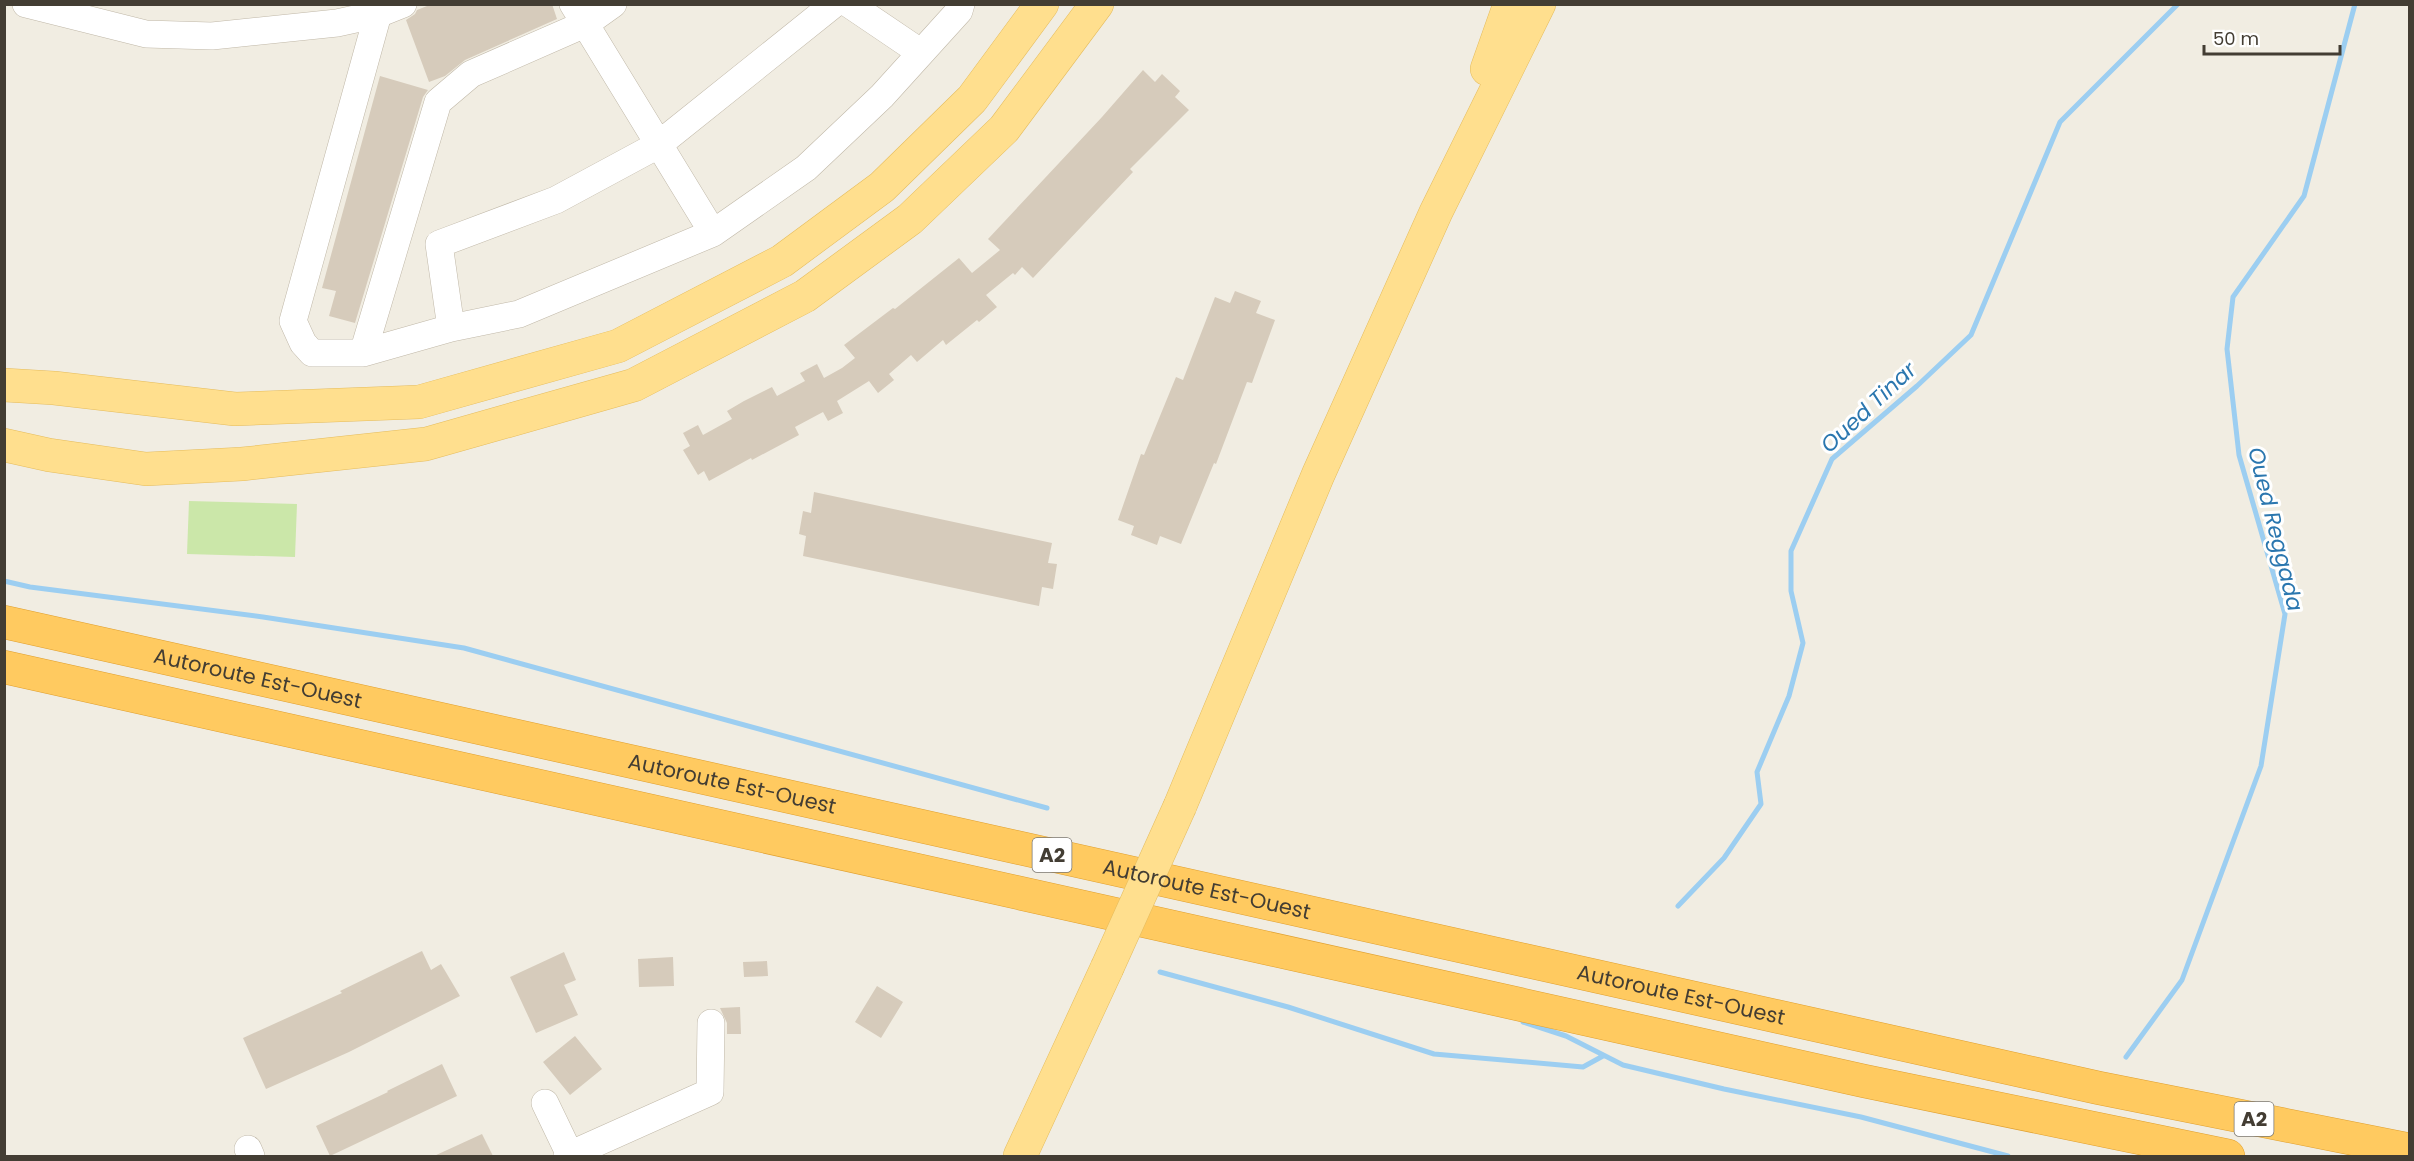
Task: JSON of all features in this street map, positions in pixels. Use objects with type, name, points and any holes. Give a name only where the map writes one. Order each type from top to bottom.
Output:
[{"type":"highway","name":"Autoroute Est-Ouest","points":[[4,622],[2087,1086],[2409,1150]]},
{"type":"highway","name":"Autoroute Est-Ouest","points":[[4,667],[1852,1079],[2228,1156]]},
{"type":"highway","points":[[2090,1127],[2162,1156]]},
{"type":"main road","points":[[4,384],[235,409],[418,402],[618,346],[782,261],[882,186],[972,99],[1042,4]]},
{"type":"main road","points":[[4,445],[49,455],[146,468],[242,464],[426,444],[634,385],[805,296],[910,219],[1004,129],[1097,4]]},
{"type":"main road","points":[[1436,212],[1510,4]]},
{"type":"main road","points":[[1020,1156],[1180,806],[1318,475],[1436,212],[1539,4]]},
{"type":"street","points":[[26,4],[146,34],[212,36],[337,23],[378,14],[403,4]]},
{"type":"street","points":[[363,353],[438,102],[471,74],[579,14],[613,4]]},
{"type":"street","points":[[451,328],[439,244],[556,200],[658,145],[834,4]]},
{"type":"street","points":[[849,4],[920,52]]},
{"type":"street","points":[[378,14],[293,321],[303,343],[312,353],[363,353],[451,328],[519,314],[713,233],[806,168],[882,96],[959,11],[961,4]]},
{"type":"street","points":[[579,14],[713,233]]},
{"type":"street","points":[[545,1102],[568,1156],[710,1092],[711,1023]]},
{"type":"green space","points":[[189,501],[297,504],[295,557],[187,554]]},
{"type":"building","points":[[432,4],[552,4],[557,19],[465,60],[445,76],[429,82],[406,20],[417,10]]},
{"type":"building","points":[[1143,70],[1155,82],[1162,74],[1180,91],[1175,97],[1189,110],[1130,169],[1133,172],[1033,278],[1022,267],[1015,275],[1013,273],[986,295],[997,307],[946,345],[943,340],[917,362],[911,355],[889,374],[894,380],[878,393],[869,381],[837,401],[843,413],[828,421],[823,412],[795,427],[799,435],[709,481],[704,471],[698,475],[683,450],[690,446],[683,433],[698,425],[703,435],[732,419],[727,411],[744,401],[772,387],[777,396],[805,381],[800,373],[817,364],[824,378],[855,358],[844,345],[893,308],[895,309],[959,258],[972,273],[1000,250],[988,239]]},
{"type":"building","points":[[380,76],[428,90],[423,97],[355,323],[329,316],[336,291],[322,288]]},
{"type":"building","points":[[1235,291],[1261,301],[1256,313],[1275,320],[1252,383],[1247,382],[1216,464],[1214,463],[1181,544],[1160,536],[1157,545],[1131,535],[1134,526],[1118,520],[1141,454],[1144,455],[1176,377],[1183,380],[1215,297],[1230,303]]},
{"type":"building","points":[[814,492],[1052,543],[1048,563],[1057,564],[1053,589],[1042,587],[1039,606],[803,556],[806,536],[799,534],[803,511],[811,513]]},
{"type":"building","points":[[422,951],[431,970],[441,964],[460,996],[349,1052],[266,1089],[243,1038],[342,993],[340,991]]},
{"type":"building","points":[[564,952],[576,980],[564,985],[578,1015],[536,1033],[510,977]]},
{"type":"building","points":[[673,957],[674,986],[639,987],[638,959]]},
{"type":"building","points":[[767,961],[768,976],[744,977],[743,962]]},
{"type":"building","points":[[877,986],[903,1002],[881,1038],[855,1022]]},
{"type":"building","points":[[740,1007],[741,1034],[727,1034],[727,1023],[720,1008]]},
{"type":"building","points":[[575,1036],[602,1069],[570,1095],[543,1062]]},
{"type":"building","points":[[442,1064],[457,1096],[330,1156],[316,1126]]},
{"type":"building","points":[[482,1134],[493,1156],[434,1156]]},
{"type":"waterway","name":"Oued Tinar","points":[[1678,906],[1724,858],[1761,804],[1757,772],[1789,696],[1803,643],[1791,591],[1791,551],[1832,459],[1917,386],[1971,335],[2060,122],[2178,4]]},
{"type":"waterway","name":"Oued Reggada","points":[[2126,1057],[2182,980],[2261,766],[2285,614],[2239,455],[2227,349],[2233,297],[2304,196],[2355,4]]},
{"type":"waterway","points":[[4,581],[30,587],[263,617],[464,648],[1047,808]]},
{"type":"waterway","points":[[1160,972],[1288,1007],[1434,1054],[1583,1067],[1603,1056]]},
{"type":"waterway","points":[[1523,1022],[1566,1036],[1623,1065],[1724,1089],[1861,1117],[2008,1156]]}]
